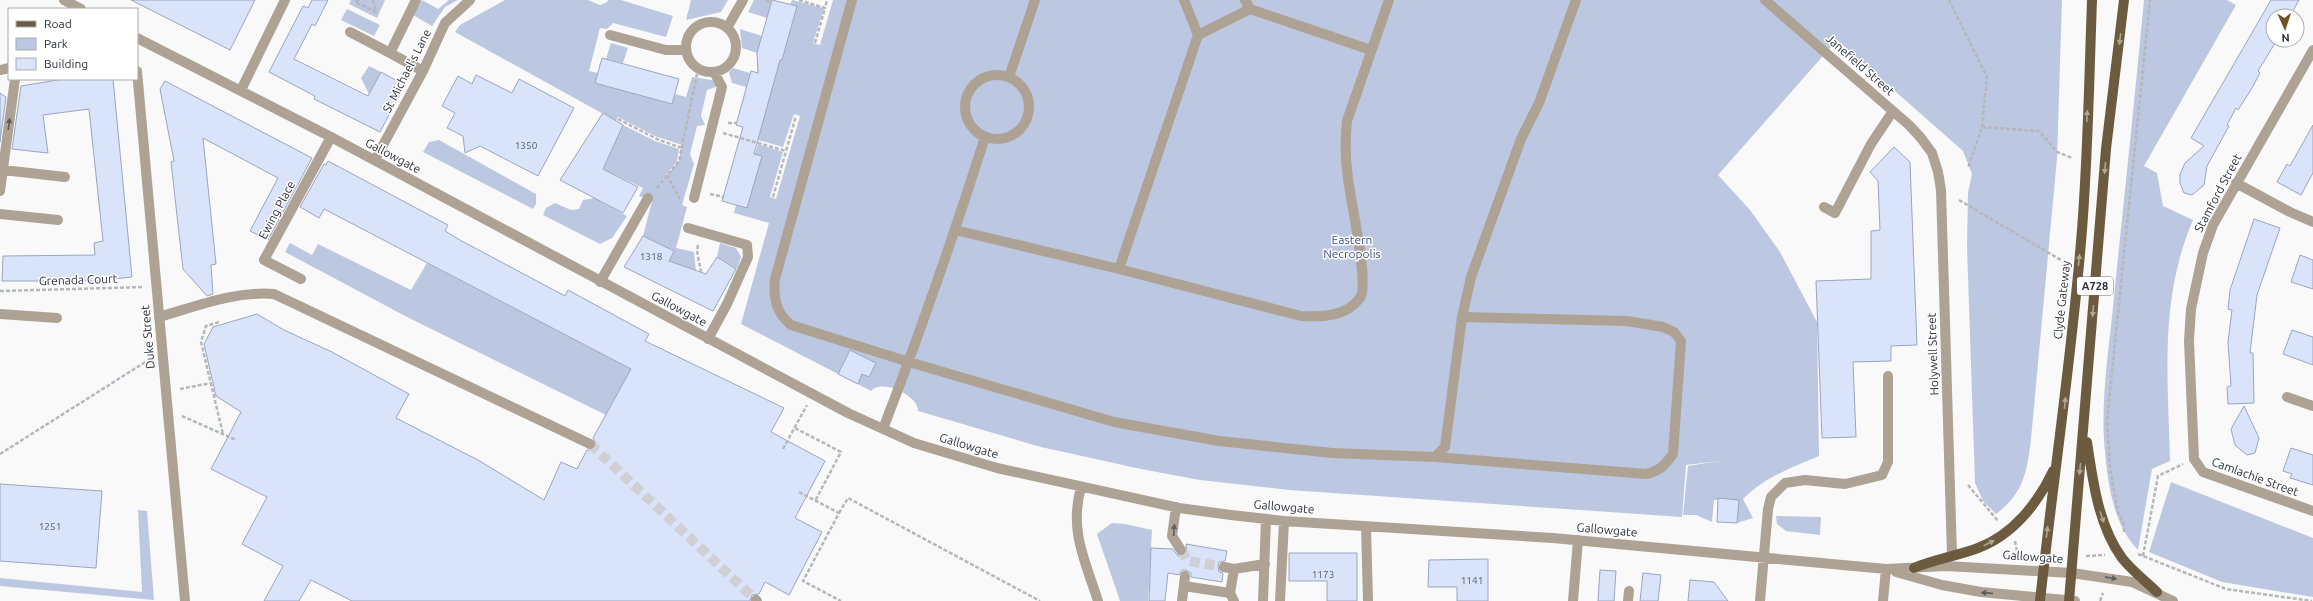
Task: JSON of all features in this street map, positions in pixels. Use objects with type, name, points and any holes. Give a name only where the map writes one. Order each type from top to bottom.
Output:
[{"type":"main road","name":"Clyde Gateway","points":[[2040,599],[2065,406],[2081,235],[2092,0]]},
{"type":"main road","name":"A728","points":[[2071,601],[2106,149],[2124,0]]},
{"type":"main road","points":[[2084,424],[2095,492],[2105,525],[2123,559],[2157,592]]},
{"type":"main road","points":[[1914,568],[1930,561],[1987,544],[2006,532],[2033,505],[2057,463]]},
{"type":"street","points":[[64,0],[82,6]]},
{"type":"street","points":[[241,90],[285,0]]},
{"type":"street","points":[[390,52],[416,0]]},
{"type":"street","name":"St Michael's Lane","points":[[375,160],[423,71],[445,23],[470,0]]},
{"type":"street","points":[[727,28],[743,0]]},
{"type":"street","points":[[852,0],[775,279],[774,292],[779,313],[791,325],[909,362],[1114,422],[1219,441],[1332,453],[1435,457],[1646,474],[1657,472],[1665,466],[1673,454],[1681,341],[1674,332],[1663,327],[1627,321],[1462,317]]},
{"type":"street","points":[[1009,77],[1035,0]]},
{"type":"street","points":[[1184,0],[1198,35]]},
{"type":"street","points":[[955,230],[1119,269],[1301,316],[1329,316],[1340,313],[1352,306],[1360,298],[1363,285],[1348,178],[1345,139],[1348,121],[1370,50],[1389,0]]},
{"type":"street","points":[[1435,457],[1445,447],[1462,317],[1474,270],[1521,139],[1539,103],[1576,0]]},
{"type":"street","name":"Janefield Street","points":[[1765,0],[1893,111],[1922,138],[1932,153]]},
{"type":"street","points":[[1119,269],[1198,35],[1247,5],[1370,50]]},
{"type":"street","points":[[711,22],[727,28],[733,34],[736,50],[729,65],[714,72],[708,72],[696,67],[688,56],[686,50],[690,34],[696,27],[711,22]]},
{"type":"street","points":[[350,32],[390,52],[423,71]]},
{"type":"street","points":[[610,35],[666,50],[686,50]]},
{"type":"street","name":"Gallowgate","points":[[138,38],[375,160],[600,282],[813,394],[914,443],[968,460],[1081,487],[1176,507],[1266,519],[1578,540],[1763,557],[1886,570],[1942,585],[1981,592],[2071,601]]},
{"type":"street","name":"Stamford Street","points":[[2194,459],[2189,341],[2191,309],[2203,252],[2213,225],[2313,50]]},
{"type":"street","points":[[694,198],[722,86],[714,72]]},
{"type":"street","points":[[998,75],[1009,77],[1017,82],[1026,94],[1030,109],[1027,119],[1022,128],[1005,138],[995,139],[985,137],[976,131],[969,122],[966,112],[966,101],[970,90],[977,82],[987,77],[998,75]]},
{"type":"street","points":[[0,191],[15,80]]},
{"type":"street","name":"Duke Street","points":[[138,80],[184,601]]},
{"type":"street","points":[[1824,207],[1835,213],[1871,144],[1893,111]]},
{"type":"street","name":"Ewing Place","points":[[301,279],[264,260],[331,137]]},
{"type":"street","points":[[883,429],[909,362],[955,230],[985,137]]},
{"type":"street","name":"Holywell Street","points":[[1932,153],[1938,172],[1941,190],[1952,555]]},
{"type":"street","points":[[3,170],[65,177]]},
{"type":"street","points":[[2236,183],[2290,212],[2313,222]]},
{"type":"street","points":[[600,282],[648,198]]},
{"type":"street","points":[[0,214],[58,220]]},
{"type":"street","points":[[688,228],[703,231],[747,245],[748,257],[727,304],[708,339]]},
{"type":"street","points":[[159,317],[237,295],[254,292],[274,294],[590,444]]},
{"type":"street","points":[[0,314],[57,318]]},
{"type":"street","points":[[1760,601],[1768,509],[1772,497],[1785,483],[1805,480],[1845,484],[1882,474],[1888,462],[1888,376]]},
{"type":"street","points":[[2287,397],[2313,406]]},
{"type":"street","name":"Camlachie Street","points":[[2194,459],[2203,472],[2313,511]]},
{"type":"street","points":[[1081,487],[1076,505],[1077,536],[1098,601]]},
{"type":"street","points":[[1176,507],[1172,536],[1182,550]]},
{"type":"street","points":[[1263,601],[1266,519]]},
{"type":"street","points":[[1280,601],[1284,521]]},
{"type":"street","points":[[1366,526],[1368,601]]},
{"type":"street","points":[[1573,601],[1578,540]]},
{"type":"street","points":[[1182,601],[1184,581],[1232,597],[1229,568],[1264,564]]},
{"type":"street","name":"Gallowgate","points":[[1886,570],[1975,567],[2072,573],[2132,582],[2157,592],[2173,601]]},
{"type":"street","points":[[1883,601],[1886,570]]},
{"type":"path","points":[[359,0],[355,2],[376,12],[373,0]]},
{"type":"path","points":[[766,0],[771,2]]},
{"type":"path","points":[[799,0],[825,8]]},
{"type":"path","points":[[815,43],[827,0]]},
{"type":"path","points":[[1948,0],[1987,77],[1982,127],[1968,168]]},
{"type":"path","points":[[2124,540],[2124,526],[2118,512],[2110,469],[2107,421],[2150,0]]},
{"type":"path","points":[[648,198],[679,161],[697,74]]},
{"type":"path","points":[[773,197],[796,116]]},
{"type":"path","points":[[618,119],[659,140],[682,148]]},
{"type":"path","points":[[726,129],[728,122],[737,123]]},
{"type":"path","points":[[1982,127],[2039,131],[2057,152],[2074,159]]},
{"type":"path","points":[[711,130],[786,151]]},
{"type":"path","points":[[667,175],[682,202]]},
{"type":"path","points":[[708,197],[709,193],[724,197]]},
{"type":"path","points":[[1959,200],[2072,266]]},
{"type":"path","points":[[701,272],[697,252],[703,231]]},
{"type":"path","name":"Grenada Court","points":[[0,291],[156,287]]},
{"type":"path","points":[[218,322],[206,326],[200,342],[223,434]]},
{"type":"path","points":[[0,454],[162,352]]},
{"type":"path","points":[[166,392],[210,383]]},
{"type":"path","points":[[783,448],[813,394]]},
{"type":"path","points":[[167,409],[236,440]]},
{"type":"path","points":[[795,428],[841,452],[815,501]]},
{"type":"path","points":[[2143,557],[2158,476],[2194,459]]},
{"type":"path","points":[[1968,485],[2006,532]]},
{"type":"path","points":[[799,492],[839,513]]},
{"type":"path","points":[[841,601],[803,581],[848,498],[1040,601]]},
{"type":"path","points":[[2137,553],[2143,557],[2226,589],[2312,601]]},
{"type":"path","points":[[2088,556],[2106,555]]},
{"type":"green space","points":[[351,0],[385,0],[377,18],[349,4]]},
{"type":"green space","points":[[422,0],[438,9],[449,0],[458,0],[445,7],[432,26],[413,15]]},
{"type":"green space","points":[[505,0],[588,0],[600,5],[608,0],[621,0],[673,16],[666,37],[613,23],[607,29],[600,28],[589,71],[598,73],[595,83],[672,104],[675,94],[686,97],[692,77],[718,81],[716,87],[707,90],[701,116],[705,125],[697,126],[690,154],[694,164],[682,205],[687,207],[676,248],[694,252],[696,271],[669,261],[674,251],[643,236],[652,201],[639,196],[643,188],[603,169],[623,125],[655,141],[679,149],[677,161],[658,186],[679,161],[682,145],[655,136],[618,117],[616,121],[455,32],[460,25]]},
{"type":"green space","points":[[691,0],[728,0],[721,12],[686,20]]},
{"type":"green space","points":[[754,0],[772,0],[767,18],[748,12]]},
{"type":"green space","name":"Eastern Necropolis","points":[[792,0],[824,8],[813,43],[820,45],[833,0],[2062,0],[2057,158],[2031,439],[2026,472],[2013,498],[1996,514],[1983,501],[1975,483],[1967,247],[1968,193],[1972,174],[1963,151],[1837,40],[1718,175],[1750,210],[1780,252],[1817,322],[1819,456],[1788,469],[1751,491],[1743,499],[1753,518],[1737,523],[1738,500],[1714,500],[1712,522],[1696,515],[1683,515],[1688,466],[1719,461],[1686,465],[1682,517],[1289,490],[1200,480],[1141,469],[1041,447],[918,411],[917,405],[913,400],[899,390],[883,387],[876,388],[871,391],[741,324],[769,223],[734,213],[736,205],[762,156],[755,154],[758,144],[783,152],[770,197],[776,199],[800,116],[794,114],[783,147],[758,140],[772,57],[782,60],[797,7],[790,5]]},
{"type":"green space","points":[[2144,0],[2227,0],[2236,5],[2144,166],[2157,173],[2163,206],[2193,220],[2182,250],[2170,309],[2167,369],[2170,461],[2152,469],[2138,550],[2129,539],[2116,513],[2109,484],[2103,421],[2107,363]]},
{"type":"green space","points":[[347,9],[380,25],[374,36],[341,20]]},
{"type":"green space","points":[[740,29],[762,36],[757,53],[742,48]]},
{"type":"green space","points":[[611,43],[628,48],[623,63],[606,59]]},
{"type":"green space","points":[[369,66],[381,72],[369,94],[361,78]]},
{"type":"green space","points":[[733,68],[750,73],[746,87],[732,83],[729,72]]},
{"type":"green space","points":[[439,140],[536,194],[536,204],[533,209],[423,152],[429,142]]},
{"type":"green space","points":[[594,198],[627,216],[612,238],[600,244],[543,215],[546,208],[555,203],[571,210],[579,209],[583,200]]},
{"type":"green space","points":[[290,243],[312,255],[318,244],[411,290],[427,263],[631,369],[606,415],[407,317],[285,252]]},
{"type":"green space","points":[[720,243],[736,248],[741,257],[737,269],[717,257]]},
{"type":"green space","points":[[2171,482],[2313,538],[2313,597],[2222,582],[2149,552]]},
{"type":"green space","points":[[138,510],[147,511],[154,600],[0,586],[0,578],[142,592]]},
{"type":"green space","points":[[1776,516],[1821,517],[1820,535],[1786,531],[1777,524]]},
{"type":"green space","points":[[1112,523],[1125,524],[1152,530],[1148,601],[1120,601],[1097,534]]},
{"type":"building","points":[[131,0],[255,0],[230,50]]},
{"type":"building","points":[[312,0],[328,0],[315,26],[312,24],[294,59],[368,96],[381,72],[405,85],[380,132],[314,99],[315,96],[269,72],[303,6],[308,8]]},
{"type":"building","points":[[772,0],[797,6],[782,60],[780,60],[754,154],[762,156],[747,208],[722,201],[743,127],[736,125],[751,71],[758,73],[757,53]]},
{"type":"building","points":[[2271,0],[2299,0],[2294,8],[2266,8]]},
{"type":"building","points":[[2265,10],[2265,48],[2272,48],[2258,71],[2260,73],[2252,88],[2238,110],[2236,108],[2227,125],[2229,126],[2207,166],[2204,185],[2192,195],[2184,193],[2180,183],[2180,174],[2185,163],[2204,146],[2191,138]]},
{"type":"building","points":[[602,58],[679,79],[672,104],[595,83]]},
{"type":"building","points":[[476,75],[512,93],[519,79],[574,108],[538,176],[480,146],[465,153],[463,136],[447,128],[455,113],[442,106],[458,76],[472,84]]},
{"type":"building","points":[[57,80],[113,80],[132,277],[93,281],[2,281],[3,256],[95,255],[94,243],[103,241],[89,109],[43,115],[48,153],[12,149],[21,86]]},
{"type":"building","points":[[165,81],[312,158],[268,240],[250,231],[278,178],[203,138],[216,264],[211,265],[213,294],[207,296],[183,269],[171,162],[174,161],[160,89]]},
{"type":"building","points":[[0,93],[6,97],[0,142]]},
{"type":"building","points":[[603,113],[623,125],[603,169],[638,187],[623,213],[560,180]]},
{"type":"building","points":[[2313,125],[2313,173],[2301,195],[2277,182],[2287,164],[2290,166]]},
{"type":"building","points":[[1894,147],[1910,162],[1917,345],[1891,346],[1891,361],[1853,362],[1856,437],[1822,438],[1816,281],[1871,279],[1871,231],[1880,230],[1878,181],[1870,172]]},
{"type":"building","points":[[328,161],[448,225],[445,231],[458,239],[565,296],[568,290],[649,334],[645,341],[784,408],[771,432],[825,461],[795,518],[822,532],[789,595],[765,582],[759,594],[752,595],[750,601],[352,601],[311,580],[299,601],[264,601],[283,566],[242,544],[267,497],[211,469],[241,412],[216,396],[204,344],[213,327],[257,314],[284,330],[332,352],[409,394],[396,418],[478,460],[544,500],[561,462],[577,469],[587,450],[591,450],[596,447],[596,443],[593,438],[631,369],[324,209],[319,218],[300,207],[324,164],[326,165]]},
{"type":"building","points":[[2254,219],[2280,228],[2257,295],[2250,353],[2253,353],[2254,403],[2228,404],[2227,387],[2231,386],[2228,342],[2232,310],[2228,309],[2230,290]]},
{"type":"building","points":[[643,236],[674,251],[669,261],[706,274],[717,257],[736,269],[713,311],[624,267]]},
{"type":"building","points":[[2300,255],[2313,260],[2313,289],[2291,282]]},
{"type":"building","points":[[2292,330],[2313,337],[2313,365],[2283,354]]},
{"type":"building","points":[[850,350],[876,363],[869,377],[862,374],[858,384],[838,374]]},
{"type":"building","points":[[2244,406],[2259,438],[2255,453],[2247,455],[2235,445],[2231,429]]},
{"type":"building","points":[[2291,448],[2313,455],[2313,485],[2290,478],[2292,474],[2283,471]]},
{"type":"building","points":[[0,484],[102,491],[96,568],[0,561]]},
{"type":"building","points":[[1718,498],[1739,500],[1737,523],[1717,522]]},
{"type":"building","points":[[1186,544],[1227,551],[1225,561],[1219,562],[1218,566],[1219,572],[1223,573],[1222,582],[1191,577],[1191,573],[1186,570],[1182,570],[1179,575],[1168,573],[1165,601],[1149,601],[1151,548],[1173,549],[1178,556],[1182,556],[1187,553]]},
{"type":"building","points":[[1289,553],[1357,553],[1357,601],[1327,601],[1327,581],[1289,581]]},
{"type":"building","points":[[1488,559],[1488,601],[1457,601],[1457,587],[1428,587],[1429,560]]},
{"type":"building","points":[[1600,570],[1616,571],[1614,601],[1598,601]]},
{"type":"building","points":[[1643,573],[1661,575],[1658,601],[1640,601]]},
{"type":"building","points":[[1690,580],[1714,582],[1728,601],[1688,601]]},
{"type":"tunnel","points":[[590,444],[756,600]]},
{"type":"tunnel","points":[[1181,550],[1188,561],[1224,567]]}]
